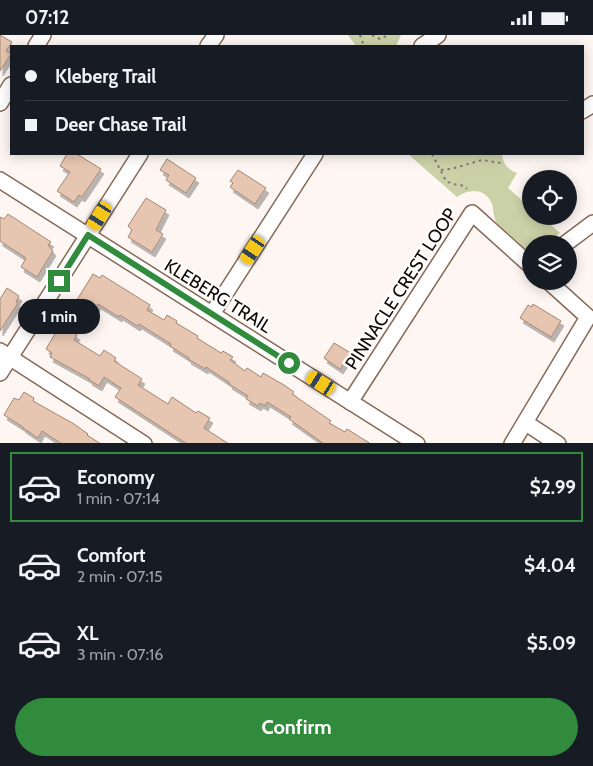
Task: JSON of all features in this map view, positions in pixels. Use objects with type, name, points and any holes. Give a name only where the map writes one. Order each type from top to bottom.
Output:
[{"type":"street","points":[[423,45],[438,35]]},
{"type":"street","points":[[0,103],[10,87]]},
{"type":"street","points":[[0,373],[5,354],[88,235],[139,155]]},
{"type":"street","points":[[212,315],[314,155]]},
{"type":"street","name":"KLEBERG TRAIL","points":[[0,180],[416,443]]},
{"type":"street","name":"PINNACLE CREST LOOP","points":[[350,402],[472,213],[522,258]]},
{"type":"street","points":[[577,235],[593,223]]},
{"type":"street","points":[[512,443],[526,423],[588,317],[558,290]]},
{"type":"street","points":[[5,354],[144,443]]},
{"type":"street","points":[[526,423],[558,443]]},
{"type":"path","points":[[372,35],[380,39],[388,35]]},
{"type":"path","points":[[433,155],[446,181],[464,185],[467,189]]},
{"type":"path","points":[[441,169],[451,169],[482,161],[501,163]]},
{"type":"green space","points":[[348,35],[401,35],[396,45],[355,45]]},
{"type":"green space","points":[[409,155],[502,155],[506,166],[517,173],[508,188],[522,200],[522,225],[551,225],[560,233],[558,235],[522,235],[522,246],[497,223],[492,204],[486,195],[477,191],[457,197]]},
{"type":"building","points":[[0,35],[12,42],[6,51],[10,56],[0,71]]},
{"type":"building","points":[[66,155],[79,155],[101,169],[82,197],[79,195],[74,202],[57,191],[70,172],[60,166]]},
{"type":"building","points":[[167,159],[196,178],[186,193],[166,180],[169,175],[160,170]]},
{"type":"building","points":[[238,170],[266,188],[255,204],[230,187],[233,183],[230,181]]},
{"type":"building","points":[[146,198],[166,210],[156,230],[163,234],[152,252],[128,237],[132,230],[128,226]]},
{"type":"building","points":[[8,214],[51,242],[48,245],[53,251],[37,277],[21,267],[26,258],[0,241],[0,217],[4,219]]},
{"type":"building","points":[[93,274],[100,278],[102,275],[150,305],[147,310],[164,320],[167,315],[177,321],[176,323],[198,336],[197,338],[221,353],[223,351],[233,357],[230,360],[245,371],[247,368],[261,377],[263,373],[284,385],[294,392],[292,394],[331,421],[329,423],[345,432],[347,429],[369,443],[323,443],[289,419],[291,417],[267,402],[265,406],[260,403],[258,406],[246,399],[248,396],[230,383],[206,367],[205,369],[188,359],[170,346],[171,344],[139,324],[137,326],[98,304],[92,313],[75,303]]},
{"type":"building","points":[[7,288],[19,296],[16,302],[18,303],[0,331],[0,299]]},
{"type":"building","points":[[533,304],[561,321],[551,337],[520,318],[528,305],[532,307]]},
{"type":"building","points":[[62,322],[73,329],[71,331],[77,335],[74,340],[100,356],[104,350],[116,358],[114,361],[142,379],[138,385],[168,404],[172,397],[196,413],[198,411],[210,418],[204,428],[227,443],[185,443],[115,397],[121,388],[104,377],[99,386],[50,357],[52,353],[46,349]]},
{"type":"building","points":[[334,343],[354,355],[348,364],[345,362],[340,369],[324,358]]},
{"type":"building","points":[[24,392],[34,398],[33,401],[74,424],[99,443],[60,443],[42,431],[38,438],[4,415],[14,398],[19,400]]},
{"type":"route","points":[[59,281],[88,235],[289,363]]}]
